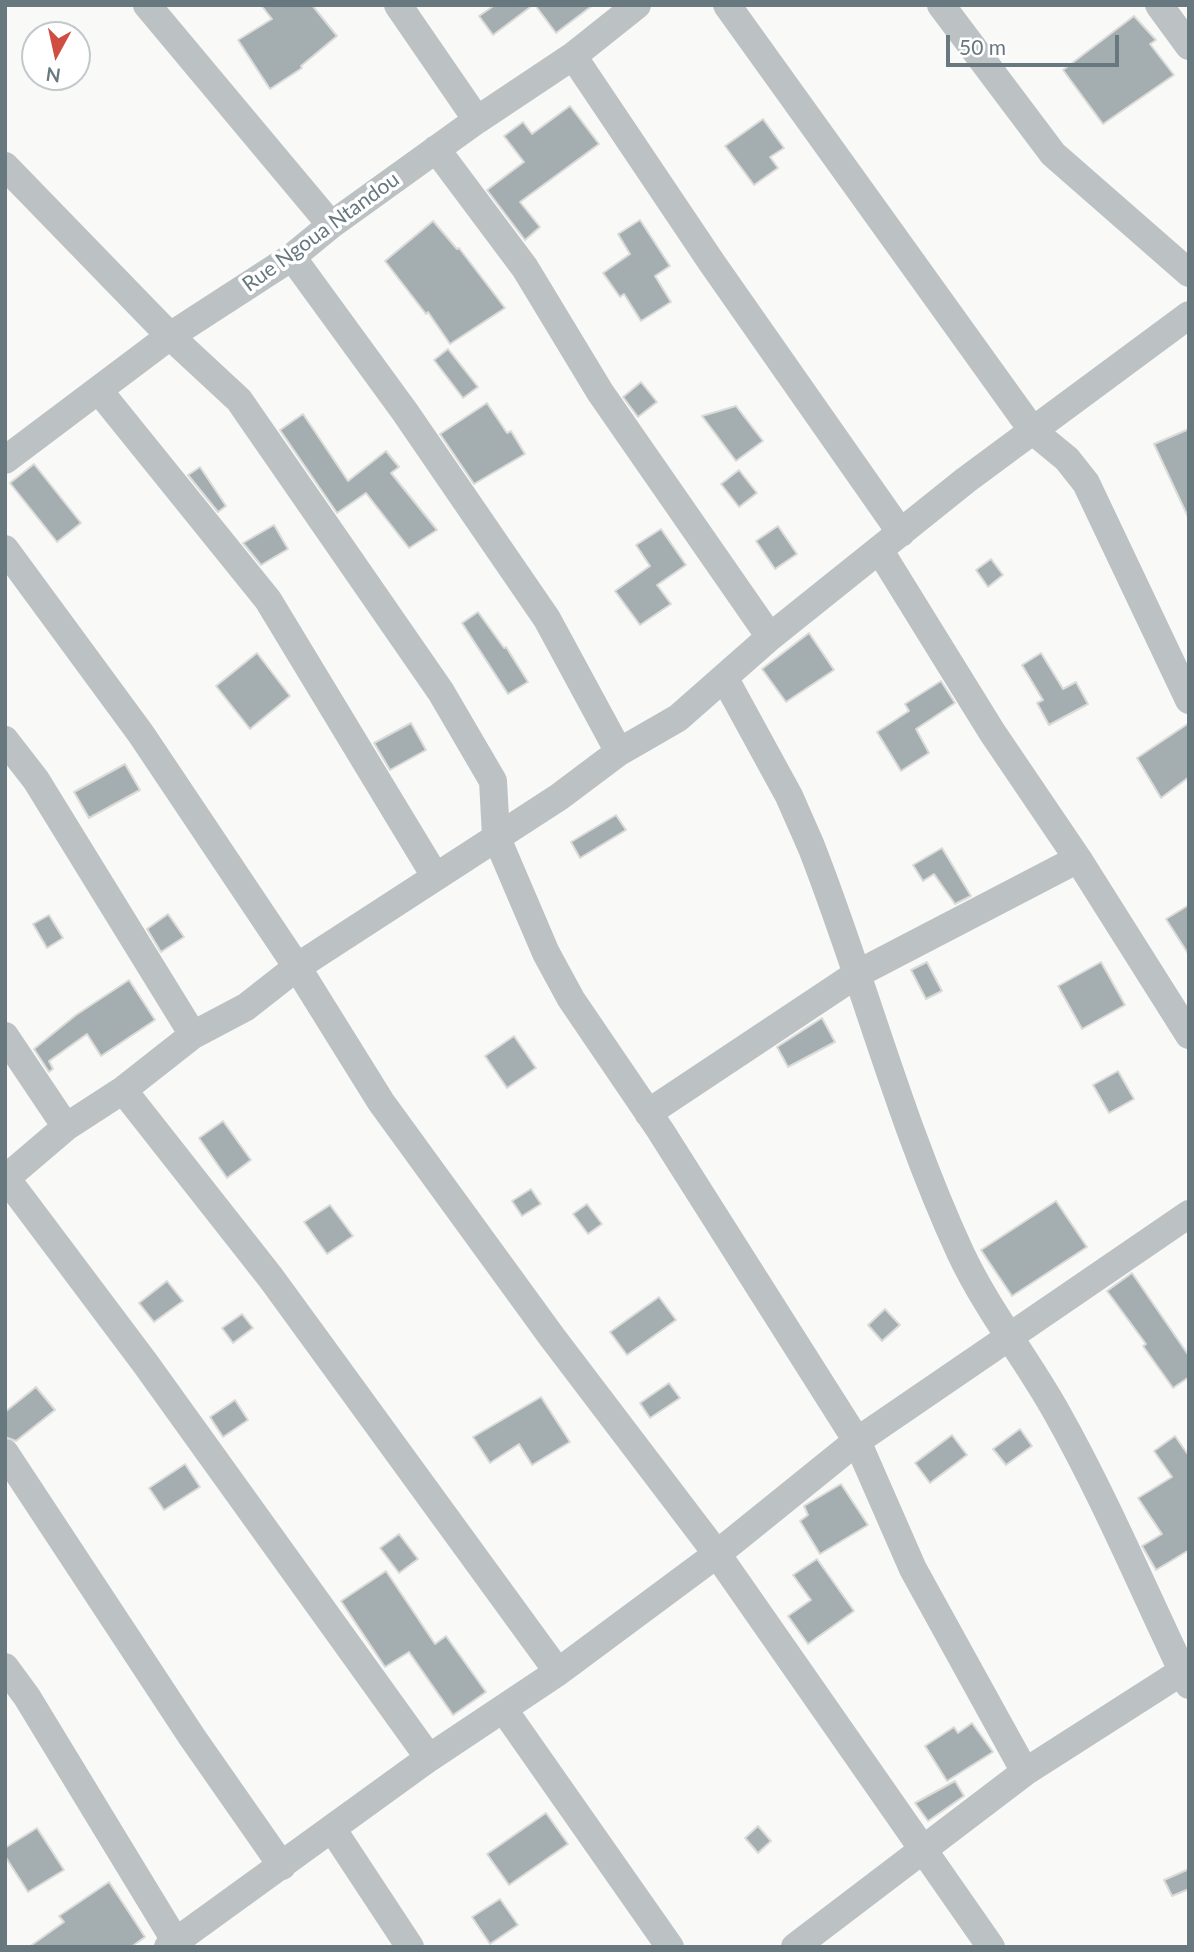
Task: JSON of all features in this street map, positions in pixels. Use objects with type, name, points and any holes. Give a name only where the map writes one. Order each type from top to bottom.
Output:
[{"type":"street","points":[[147,5],[331,225]]},
{"type":"street","points":[[398,5],[477,120]]},
{"type":"street","name":"Rue Ngoua Ntandou","points":[[5,460],[100,392],[170,336],[292,257],[331,225],[436,149],[573,56],[637,5]]},
{"type":"street","points":[[727,5],[1033,431],[1067,459],[1086,483],[1189,700]]},
{"type":"street","points":[[942,5],[1053,154],[1147,240],[1189,273]]},
{"type":"street","points":[[1159,5],[1189,46]]},
{"type":"street","points":[[573,56],[712,263],[901,533]]},
{"type":"street","points":[[436,149],[525,268],[600,392],[770,637]]},
{"type":"street","points":[[5,166],[170,336],[239,400],[441,692],[493,780],[496,836],[546,953],[571,999],[648,1113],[857,1441],[914,1569],[1025,1772]]},
{"type":"street","points":[[292,257],[405,412],[547,619],[619,752]]},
{"type":"street","points":[[429,1758],[145,1363],[6,1179],[66,1128],[123,1090],[193,1034],[246,1007],[298,967],[559,797],[619,752],[678,718],[770,637],[965,480],[1189,315]]},
{"type":"street","points":[[100,392],[268,600],[435,876]]},
{"type":"street","points":[[5,549],[141,734],[298,967],[397,1124],[552,1338],[717,1554],[925,1848],[991,1947]]},
{"type":"street","points":[[880,551],[992,732],[1078,859],[1189,1035]]},
{"type":"street","points":[[725,679],[806,834],[936,1196],[963,1257],[1007,1336],[1055,1409],[1094,1480],[1187,1675],[1025,1772],[795,1947]]},
{"type":"street","points":[[5,740],[36,780],[193,1034]]},
{"type":"street","points":[[648,1113],[857,974],[1078,859]]},
{"type":"street","points":[[5,1036],[66,1128]]},
{"type":"street","points":[[123,1090],[271,1278],[403,1464],[558,1672]]},
{"type":"street","points":[[5,1667],[34,1708],[174,1945],[429,1758],[505,1710],[558,1672],[717,1554],[857,1441],[1007,1336],[1186,1224]]},
{"type":"street","points":[[5,1453],[192,1737],[282,1866]]},
{"type":"street","points":[[505,1710],[670,1947]]},
{"type":"street","points":[[333,1830],[410,1947]]},
{"type":"building","points":[[261,5],[312,5],[337,36],[301,66],[302,68],[270,89],[238,40],[272,19]]},
{"type":"building","points":[[495,5],[533,5],[493,35],[479,16]]},
{"type":"building","points":[[535,5],[593,5],[556,33]]},
{"type":"building","points":[[1134,16],[1156,40],[1150,44],[1174,75],[1103,124],[1063,70]]},
{"type":"building","points":[[570,106],[599,144],[520,202],[540,227],[525,240],[487,190],[524,162],[504,136],[523,122],[532,134]]},
{"type":"building","points":[[763,119],[784,148],[770,157],[778,168],[754,185],[725,146]]},
{"type":"building","points":[[640,220],[670,266],[655,276],[671,302],[641,321],[624,294],[620,297],[603,273],[630,254],[618,234]]},
{"type":"building","points":[[433,221],[457,249],[459,248],[505,308],[450,344],[428,312],[426,314],[385,261]]},
{"type":"building","points":[[448,349],[478,387],[463,398],[434,360]]},
{"type":"building","points":[[641,382],[657,402],[638,417],[623,397]]},
{"type":"building","points":[[487,403],[507,433],[511,431],[525,454],[474,484],[440,434]]},
{"type":"building","points":[[736,406],[763,441],[736,461],[702,416]]},
{"type":"building","points":[[303,414],[348,481],[386,451],[399,467],[391,473],[437,530],[409,548],[366,493],[337,513],[280,430]]},
{"type":"building","points":[[1189,429],[1189,519],[1154,444]]},
{"type":"building","points":[[34,464],[81,523],[57,542],[10,483]]},
{"type":"building","points":[[200,467],[226,506],[218,512],[188,475]]},
{"type":"building","points":[[739,470],[757,493],[739,507],[721,484]]},
{"type":"building","points":[[274,525],[288,549],[261,565],[243,543]]},
{"type":"building","points":[[778,526],[797,554],[775,569],[756,541]]},
{"type":"building","points":[[661,529],[686,565],[657,585],[671,604],[640,625],[615,591],[650,566],[636,545]]},
{"type":"building","points":[[991,559],[1003,575],[988,587],[976,570]]},
{"type":"building","points":[[478,612],[504,648],[506,647],[528,682],[508,694],[462,623]]},
{"type":"building","points":[[809,633],[834,670],[786,702],[762,669]]},
{"type":"building","points":[[257,653],[290,696],[250,729],[216,686]]},
{"type":"building","points":[[1041,653],[1063,689],[1076,682],[1088,704],[1049,725],[1037,703],[1043,700],[1022,665]]},
{"type":"building","points":[[941,681],[955,703],[916,729],[929,753],[901,771],[877,732],[909,711],[905,704]]},
{"type":"building","points":[[411,723],[426,750],[390,770],[374,743]]},
{"type":"building","points":[[1189,723],[1189,777],[1161,798],[1137,758]]},
{"type":"building","points":[[125,764],[140,790],[89,818],[74,792]]},
{"type":"building","points":[[616,815],[626,830],[580,858],[571,842]]},
{"type":"building","points":[[942,848],[971,896],[955,904],[934,874],[923,881],[913,865]]},
{"type":"building","points":[[1189,905],[1189,955],[1166,919]]},
{"type":"building","points":[[168,914],[184,937],[161,952],[147,929]]},
{"type":"building","points":[[49,915],[63,938],[47,948],[33,924]]},
{"type":"building","points":[[927,962],[942,991],[926,999],[911,970]]},
{"type":"building","points":[[1101,962],[1125,1005],[1082,1029],[1058,986]]},
{"type":"building","points":[[129,980],[155,1020],[101,1056],[87,1034],[49,1061],[53,1069],[49,1072],[34,1049],[76,1015]]},
{"type":"building","points":[[822,1018],[835,1042],[788,1067],[777,1047]]},
{"type":"building","points":[[514,1036],[536,1068],[507,1088],[485,1056]]},
{"type":"building","points":[[1118,1071],[1134,1099],[1109,1113],[1093,1085]]},
{"type":"building","points":[[223,1121],[251,1160],[227,1178],[199,1138]]},
{"type":"building","points":[[531,1189],[541,1204],[522,1216],[512,1201]]},
{"type":"building","points":[[1056,1201],[1087,1247],[1012,1296],[981,1250]]},
{"type":"building","points":[[587,1204],[602,1224],[588,1234],[573,1214]]},
{"type":"building","points":[[330,1205],[353,1236],[327,1254],[304,1222]]},
{"type":"building","points":[[1132,1273],[1189,1356],[1189,1377],[1173,1388],[1143,1346],[1146,1344],[1107,1291]]},
{"type":"building","points":[[167,1281],[183,1301],[154,1322],[139,1303]]},
{"type":"building","points":[[659,1297],[676,1320],[627,1355],[610,1332]]},
{"type":"building","points":[[885,1309],[900,1325],[882,1341],[868,1325]]},
{"type":"building","points":[[242,1314],[253,1328],[233,1343],[222,1328]]},
{"type":"building","points":[[669,1383],[680,1398],[650,1418],[640,1403]]},
{"type":"building","points":[[36,1387],[55,1410],[16,1441],[5,1437],[5,1412]]},
{"type":"building","points":[[541,1397],[570,1442],[532,1465],[519,1444],[490,1463],[473,1437]]},
{"type":"building","points":[[235,1400],[248,1420],[223,1437],[210,1417]]},
{"type":"building","points":[[1020,1429],[1032,1446],[1006,1465],[993,1449]]},
{"type":"building","points":[[952,1435],[967,1455],[930,1483],[915,1463]]},
{"type":"building","points":[[1175,1436],[1189,1456],[1189,1550],[1156,1570],[1142,1546],[1162,1534],[1138,1498],[1172,1477],[1154,1451]]},
{"type":"building","points":[[185,1464],[200,1487],[164,1510],[149,1488]]},
{"type":"building","points":[[841,1484],[868,1525],[820,1554],[800,1521],[808,1515],[804,1506]]},
{"type":"building","points":[[399,1534],[418,1559],[399,1573],[380,1548]]},
{"type":"building","points":[[817,1559],[854,1611],[808,1644],[788,1616],[811,1600],[793,1575]]},
{"type":"building","points":[[386,1571],[435,1644],[446,1636],[486,1692],[453,1715],[409,1652],[385,1667],[341,1601]]},
{"type":"building","points":[[972,1723],[993,1752],[947,1781],[925,1746],[954,1727],[958,1733]]},
{"type":"building","points":[[955,1781],[964,1796],[928,1821],[915,1803]]},
{"type":"building","points":[[546,1813],[568,1844],[509,1885],[487,1854]]},
{"type":"building","points":[[758,1826],[771,1841],[758,1853],[745,1838]]},
{"type":"building","points":[[37,1828],[64,1870],[28,1892],[5,1856],[5,1848]]},
{"type":"building","points":[[1189,1869],[1189,1889],[1172,1896],[1164,1880]]},
{"type":"building","points":[[109,1882],[145,1937],[131,1947],[29,1947],[64,1922],[59,1916]]},
{"type":"building","points":[[500,1899],[518,1925],[490,1944],[472,1917]]}]
